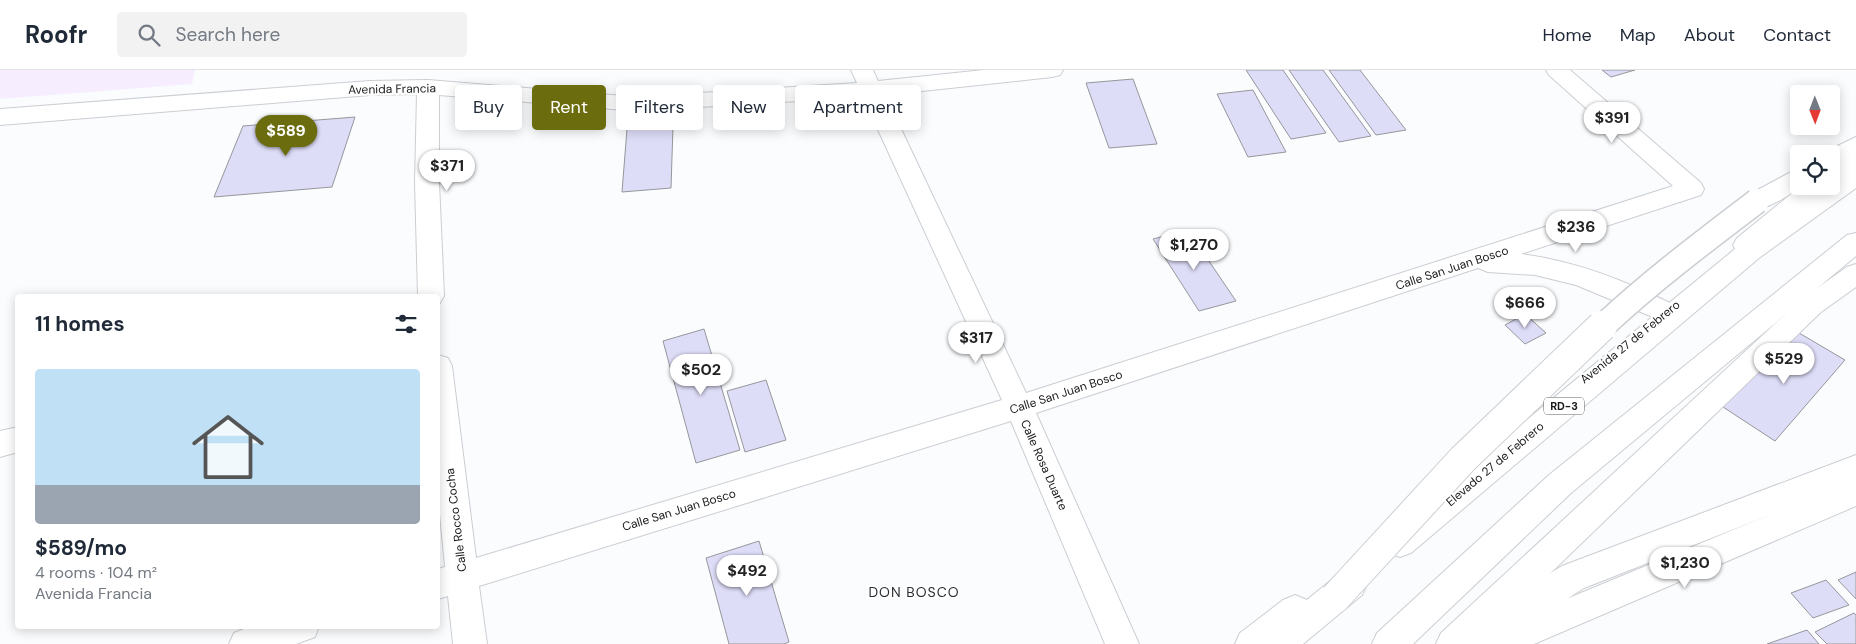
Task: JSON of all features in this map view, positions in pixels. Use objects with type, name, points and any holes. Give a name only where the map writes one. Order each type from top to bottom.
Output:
[{"type":"main road","name":"Avenida Francia","points":[[0,117],[370,88],[428,88],[636,104],[867,80],[1052,70]]},
{"type":"main road","name":"Calle San Juan Bosco","points":[[450,580],[1019,407],[1468,263],[1692,188],[1556,70]]},
{"type":"main road","name":"Calle Rosa Duarte","points":[[867,80],[1019,407],[1122,644]]},
{"type":"main road","points":[[428,88],[427,182],[431,294]]},
{"type":"main road","points":[[1840,154],[1856,145]]},
{"type":"main road","points":[[1840,171],[1856,159]]},
{"type":"main road","name":"Elevado 27 de Febrero","points":[[1278,644],[1750,251],[1856,176]]},
{"type":"main road","points":[[1335,598],[1463,459],[1546,378],[1632,300],[1687,254],[1758,201],[1790,183]]},
{"type":"main road","name":"Avenida 27 de Febrero","points":[[1252,644],[1667,313],[1806,195]]},
{"type":"main road","points":[[1389,644],[1560,484],[1856,242]]},
{"type":"main road","points":[[1468,263],[1506,262],[1546,267],[1578,275],[1628,292],[1667,313]]},
{"type":"main road","points":[[1453,644],[1812,305],[1856,274]]},
{"type":"main road","name":"Calle Rocco Cocha","points":[[440,402],[450,580],[470,644]]},
{"type":"main road","points":[[0,444],[15,440]]},
{"type":"main road","points":[[1477,644],[1508,618],[1573,577],[1856,468]]},
{"type":"main road","points":[[1496,644],[1856,492]]},
{"type":"main road","points":[[246,644],[294,629]]},
{"type":"shaded area","points":[[0,70],[195,70],[192,84],[0,99]]},
{"type":"building","points":[[1246,70],[1283,70],[1326,133],[1291,139]]},
{"type":"building","points":[[1289,70],[1323,70],[1371,136],[1339,142]]},
{"type":"building","points":[[1329,70],[1360,70],[1406,130],[1376,135]]},
{"type":"building","points":[[1602,70],[1635,70],[1611,77]]},
{"type":"building","points":[[1133,79],[1157,144],[1109,148],[1086,83]]},
{"type":"building","points":[[1253,90],[1286,152],[1248,157],[1217,94]]},
{"type":"building","points":[[355,117],[332,187],[214,197],[243,126]]},
{"type":"building","points":[[627,130],[673,130],[671,188],[622,192]]},
{"type":"building","points":[[1188,230],[1236,301],[1199,311],[1153,239]]},
{"type":"building","points":[[1525,314],[1546,333],[1525,344],[1505,325]]},
{"type":"building","points":[[704,329],[740,450],[696,463],[663,341]]},
{"type":"building","points":[[1794,330],[1845,360],[1775,441],[1723,407]]},
{"type":"building","points":[[766,380],[786,440],[745,452],[727,391]]},
{"type":"building","points":[[759,541],[789,642],[784,644],[729,644],[706,558]]},
{"type":"building","points":[[1856,572],[1856,599],[1838,580]]},
{"type":"building","points":[[1826,580],[1849,605],[1813,618],[1791,593]]},
{"type":"building","points":[[1854,613],[1856,615],[1856,644],[1827,644],[1815,632]]},
{"type":"building","points":[[1807,630],[1819,644],[1767,644]]},
{"type":"district","name":"DON BOSCO","points":[[914,592]]}]
